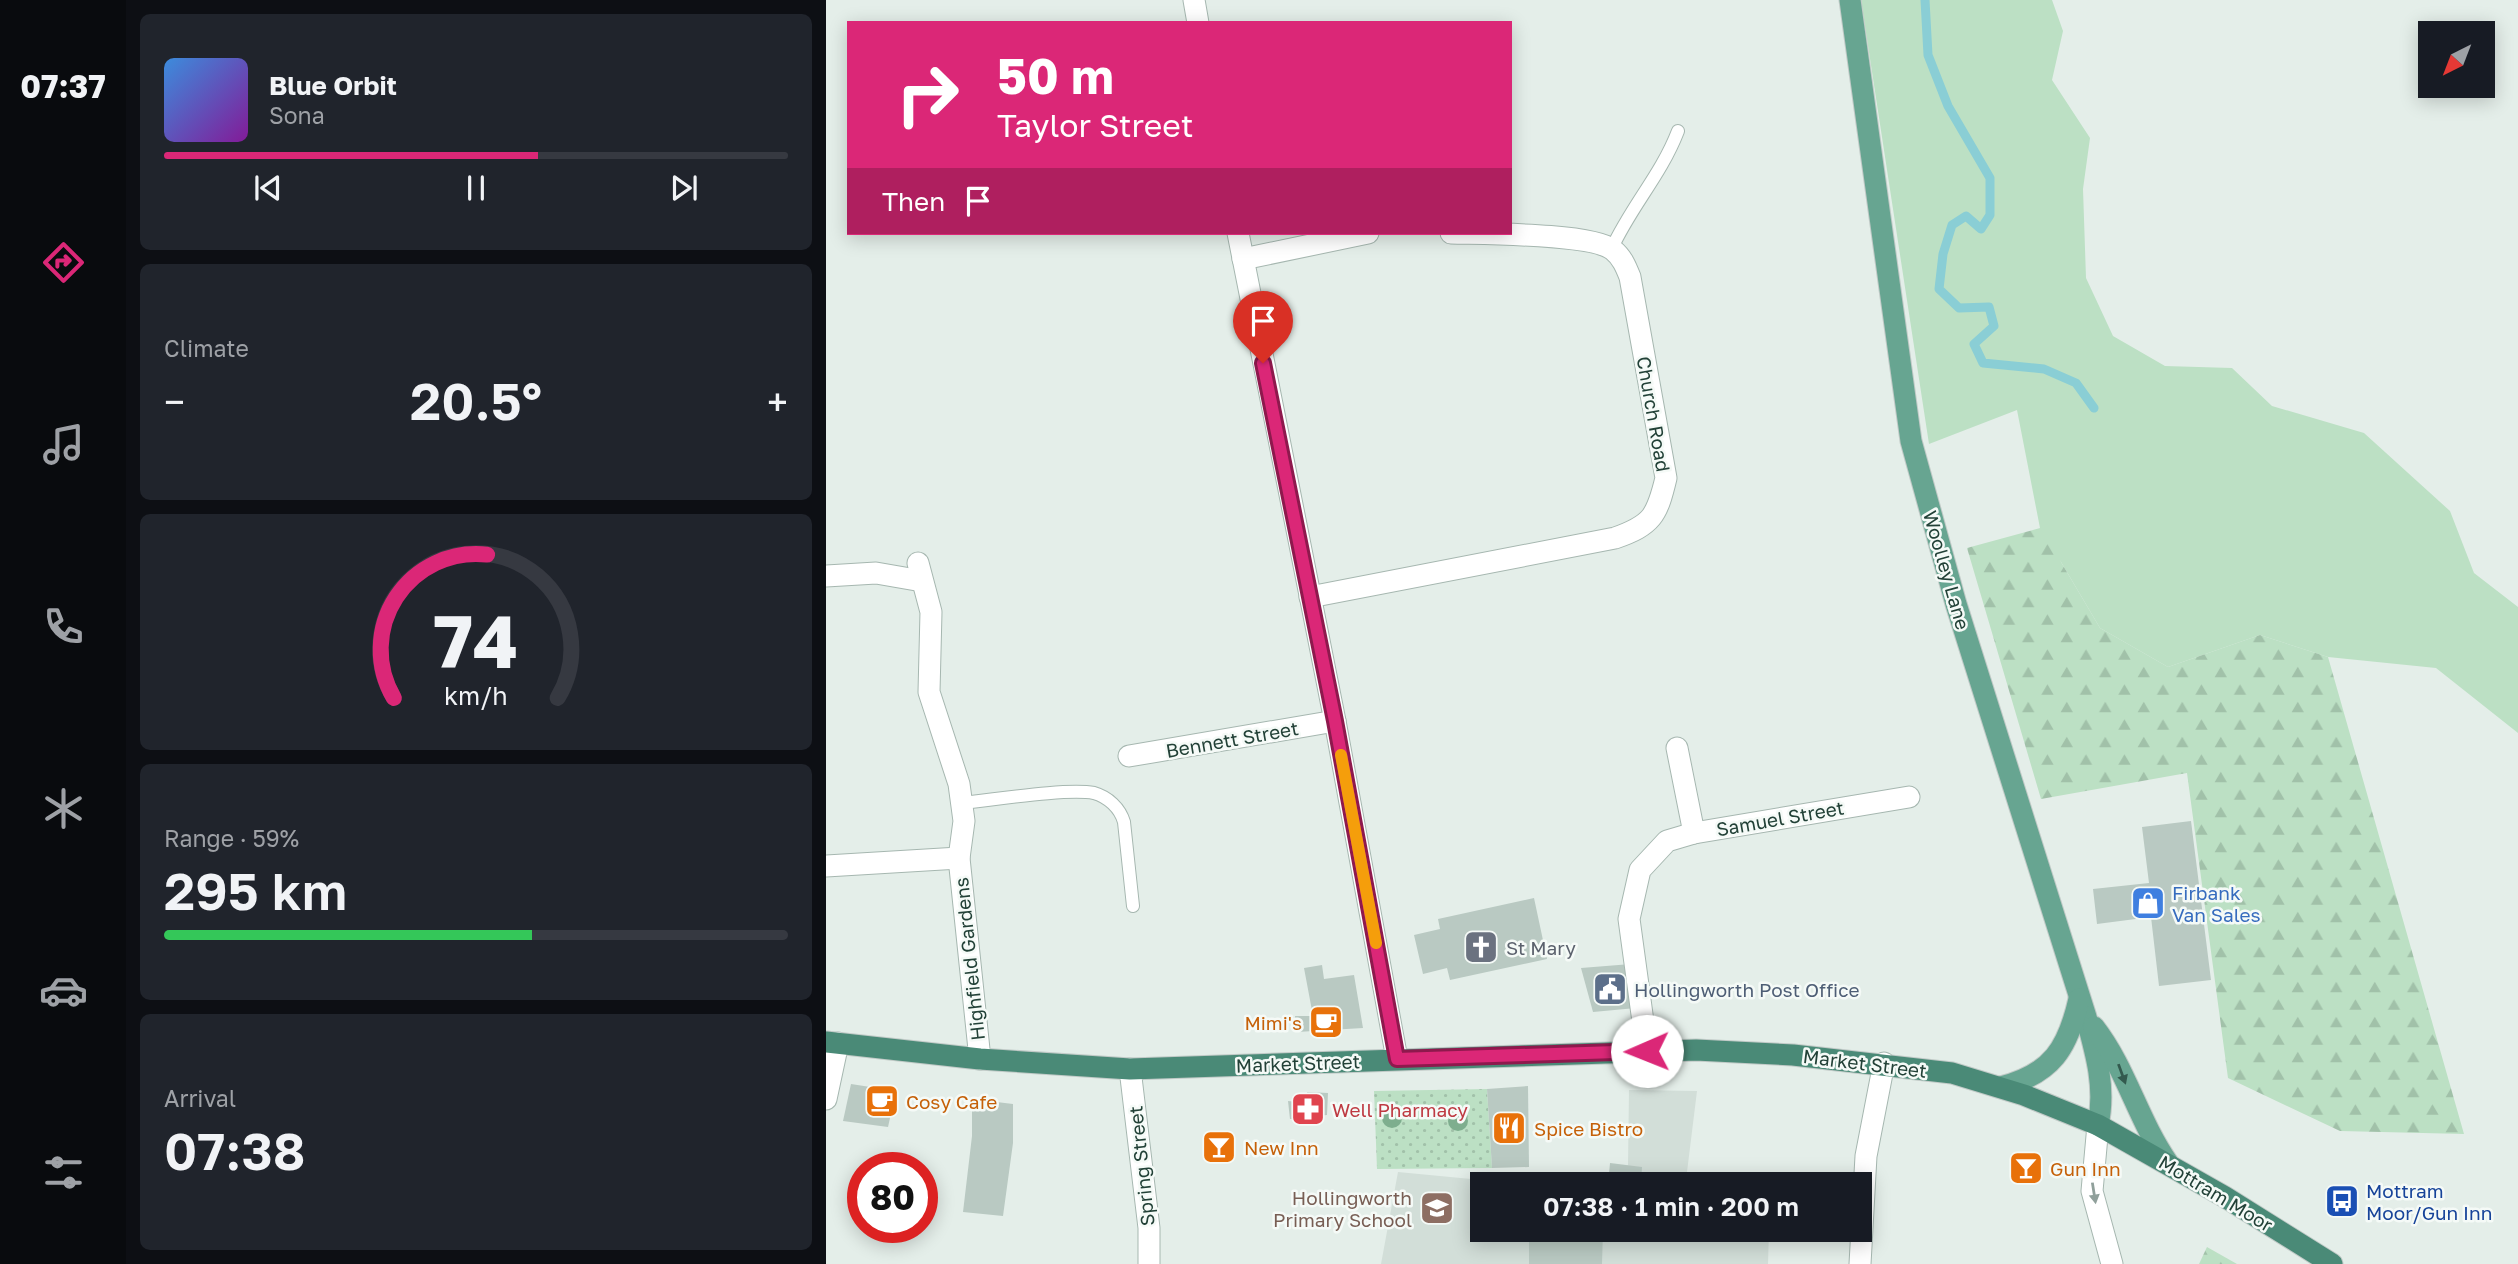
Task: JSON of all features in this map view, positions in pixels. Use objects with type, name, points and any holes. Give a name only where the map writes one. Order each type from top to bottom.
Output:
[{"type":"highway","name":"Market Street","points":[[832,1042],[980,1059],[1130,1069],[1647,1051],[1793,1055],[1884,1063],[1952,1073],[2001,1087],[2098,1125]]},
{"type":"highway","name":"Mottram Moor","points":[[2098,1125],[2168,1163],[2332,1264]]},
{"type":"main road","name":"Woolley Lane","points":[[1850,0],[1911,440],[1956,604],[2087,1017],[2100,1072],[2102,1105],[2098,1125]]},
{"type":"main road","points":[[2001,1087],[2031,1076],[2056,1057],[2073,1029],[2080,996]]},
{"type":"main road","points":[[2087,1017],[2120,1066],[2137,1111],[2168,1163]]},
{"type":"street","points":[[1194,0],[1198,21]]},
{"type":"street","points":[[1238,235],[1335,721],[1397,1059]]},
{"type":"street","points":[[1242,259],[1358,235]]},
{"type":"street","points":[[1490,235],[1587,240],[1612,248]]},
{"type":"street","name":"Church Road","points":[[1310,597],[1615,538],[1642,529],[1660,506],[1666,478],[1630,277],[1623,261],[1612,248]]},
{"type":"street","name":"Highfield Gardens","points":[[826,576],[920,572],[931,612],[929,692],[959,784],[962,803],[964,821],[959,858],[980,1059]]},
{"type":"street","name":"Bennett Street","points":[[1129,756],[1335,721]]},
{"type":"street","name":"Samuel Street","points":[[1677,748],[1694,833],[1909,797]]},
{"type":"street","points":[[1647,1051],[1629,919],[1640,870],[1667,841],[1694,833]]},
{"type":"street","name":"Highfield Gardens","points":[[826,866],[959,858]]},
{"type":"street","points":[[826,1099],[832,1042]]},
{"type":"street","points":[[1860,1264],[1866,1156],[1884,1063]]},
{"type":"street","name":"Spring Street","points":[[1130,1069],[1149,1228],[1149,1264]]},
{"type":"street","points":[[2098,1125],[2092,1191],[2112,1264]]},
{"type":"lane","points":[[1612,248],[1627,216],[1665,165],[1678,131]]},
{"type":"lane","points":[[962,803],[1083,792],[1107,799],[1117,808],[1124,822],[1133,905]]},
{"type":"shaded area","points":[[1629,1090],[1697,1091],[1687,1172],[1621,1172],[1628,1165]]},
{"type":"shaded area","name":"Hollingworth Primary School","points":[[1398,1172],[1470,1179],[1470,1242],[1769,1242],[1768,1264],[1381,1264]]},
{"type":"green space","points":[[1861,0],[2052,0],[2063,31],[2052,80],[2090,138],[2083,189],[2086,278],[2113,336],[2165,366],[2232,368],[2272,406],[2364,433],[2450,511],[2474,573],[2518,607],[2518,733],[2436,668],[2328,657],[2260,635],[2168,667],[2100,628],[2040,528],[2017,410],[1929,444]]},
{"type":"green space","points":[[2051,525],[2061,562],[2100,628],[2168,667],[2260,635],[2328,657],[2464,1134],[2340,1131],[2228,1078],[2187,773],[2041,799],[1967,548]]},
{"type":"green space","points":[[1487,1089],[1492,1168],[1377,1169],[1374,1091]]},
{"type":"green space","points":[[2207,1247],[2237,1264],[2199,1264]]},
{"type":"building","name":"Firbank Van Sales","points":[[2191,821],[2211,980],[2159,986],[2151,917],[2097,924],[2093,889],[2149,883],[2142,827]]},
{"type":"building","name":"St Mary","points":[[1534,898],[1547,959],[1450,980],[1447,968],[1423,974],[1414,935],[1440,929],[1438,919]]},
{"type":"building","points":[[1631,964],[1636,1008],[1593,1012],[1581,968]]},
{"type":"building","points":[[1322,965],[1324,979],[1354,975],[1363,1028],[1297,1032],[1295,1016],[1313,1016],[1304,968]]},
{"type":"building","points":[[851,1084],[896,1091],[888,1127],[843,1121]]},
{"type":"building","name":"Spice Bistro","points":[[1528,1086],[1529,1167],[1492,1168],[1487,1089]]},
{"type":"building","name":"Well Pharmacy","points":[[1307,1092],[1328,1093],[1327,1115],[1290,1119],[1288,1101],[1307,1103]]},
{"type":"building","points":[[972,1099],[1013,1104],[1013,1143],[1003,1216],[963,1212],[972,1136]]},
{"type":"building","points":[[1610,1163],[1642,1167],[1642,1172],[1609,1172]]},
{"type":"building","points":[[1529,1242],[1603,1242],[1602,1264],[1529,1264]]},
{"type":"waterway","points":[[1925,0],[1928,55],[1948,106],[1990,178],[1990,215],[1981,229],[1966,216],[1952,225],[1943,254],[1939,289],[1959,308],[1989,307],[1994,326],[1974,344],[1983,363],[2044,369],[2076,383],[2094,408]]},
{"type":"slow traffic","points":[[1341,755],[1376,943]]},
{"type":"place","name":"Firbank Van Sales","points":[[2148,903]]},
{"type":"place","name":"St Mary","points":[[1481,947]]},
{"type":"place","name":"Hollingworth Post Office","points":[[1610,989]]},
{"type":"place","name":"Mimi's","points":[[1326,1022]]},
{"type":"place","name":"Cosy Cafe","points":[[882,1101]]},
{"type":"place","name":"Well Pharmacy","points":[[1308,1109]]},
{"type":"place","name":"Spice Bistro","points":[[1509,1128]]},
{"type":"place","name":"New Inn","points":[[1219,1147]]},
{"type":"place","name":"Gun Inn","points":[[2026,1168]]},
{"type":"place","name":"Mottram Moor/Gun Inn","points":[[2342,1201]]},
{"type":"place","name":"Hollingworth Primary School","points":[[1437,1208]]},
{"type":"route","points":[[1263,363],[1335,721],[1397,1059],[1647,1051]]}]
